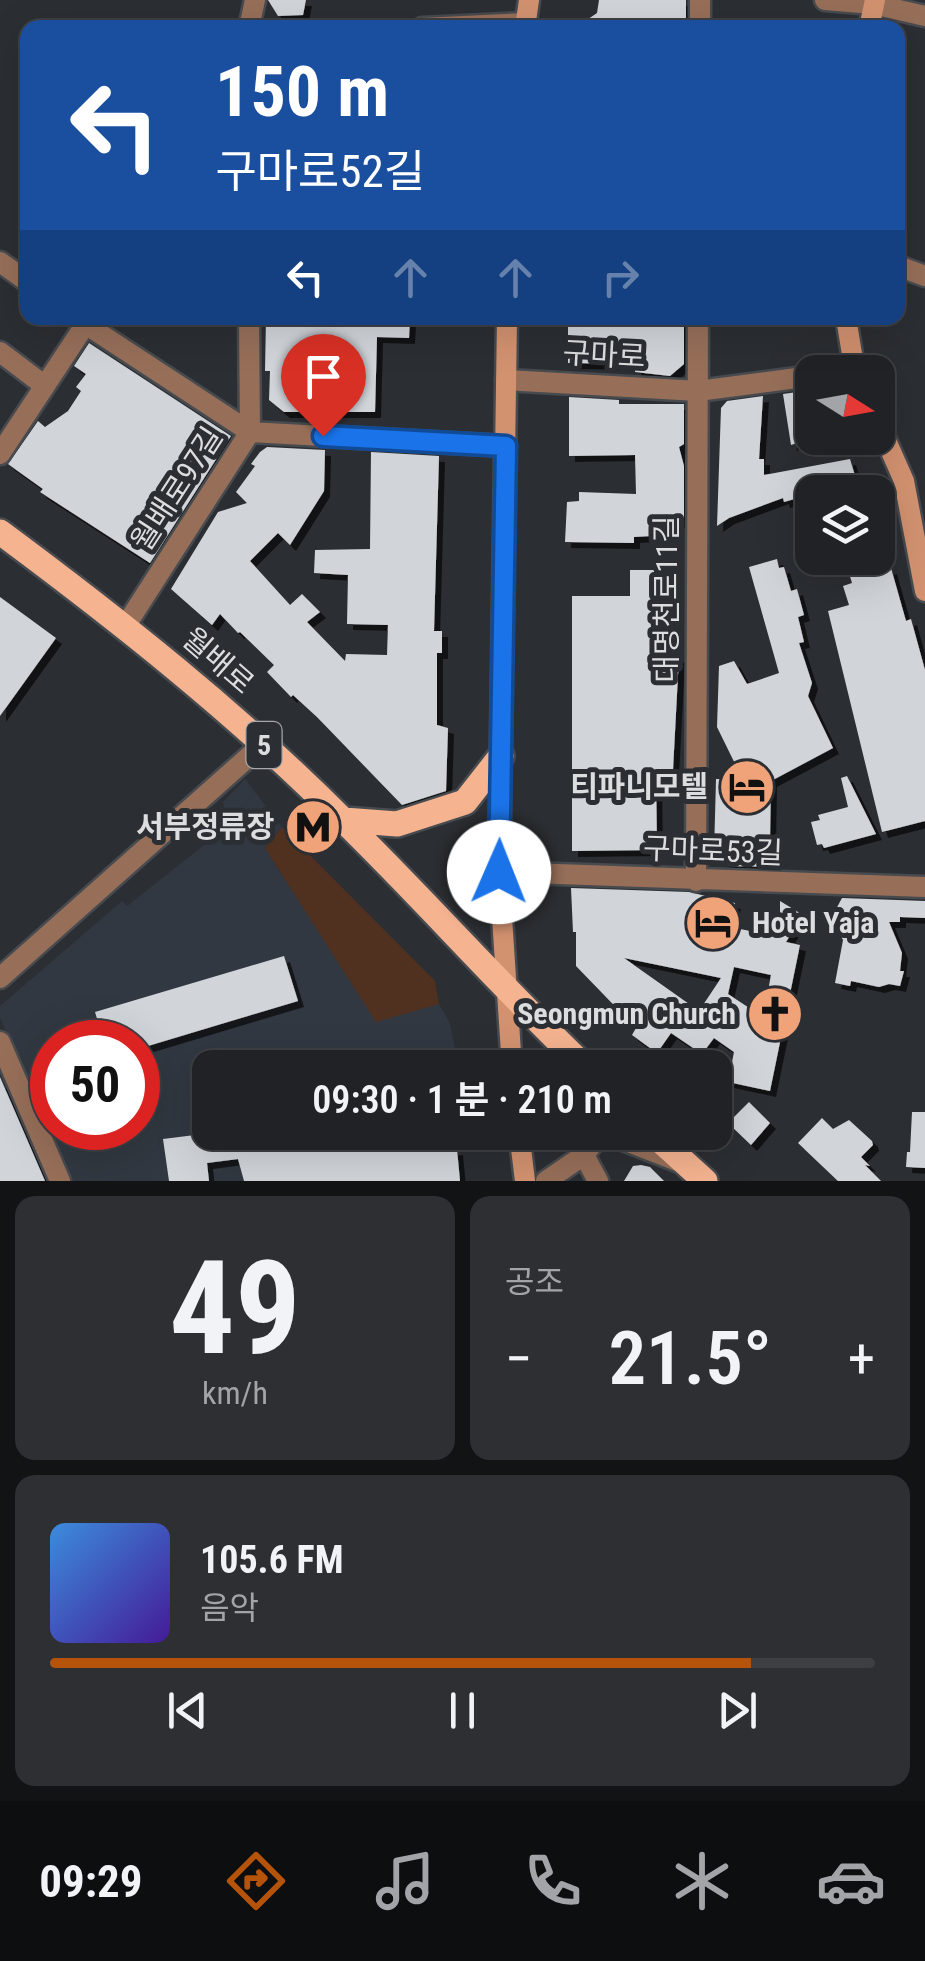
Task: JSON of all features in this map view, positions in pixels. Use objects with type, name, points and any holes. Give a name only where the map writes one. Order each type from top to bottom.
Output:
[{"type":"main road","points":[[506,325],[499,872],[511,1050]]},
{"type":"main road","points":[[847,325],[849,355]]},
{"type":"main road","points":[[893,455],[904,481],[925,591]]},
{"type":"main road","name":"월배로","points":[[0,532],[126,625],[263,744],[344,820],[506,985]]},
{"type":"main road","points":[[344,820],[398,824],[465,802],[501,756]]},
{"type":"main road","name":"5","points":[[506,985],[569,1050]]},
{"type":"main road","points":[[521,1150],[525,1181]]},
{"type":"main road","points":[[669,1150],[706,1181]]},
{"type":"street","points":[[825,0],[874,2],[925,16]]},
{"type":"street","points":[[0,454],[45,386],[78,325]]},
{"type":"street","points":[[86,325],[250,432],[506,446]]},
{"type":"street","name":"월배로97길","points":[[126,625],[250,432],[249,325]]},
{"type":"street","name":"대명천로11길","points":[[696,881],[698,325]]},
{"type":"street","points":[[0,352],[45,386]]},
{"type":"street","name":"구마로","points":[[506,380],[698,391],[795,378]]},
{"type":"street","points":[[0,978],[263,744]]},
{"type":"street","name":"구마로53길","points":[[499,872],[925,887]]},
{"type":"street","points":[[0,1042],[60,1181]]},
{"type":"street","points":[[546,1181],[584,1155],[597,1138],[613,1136],[682,1163]]},
{"type":"street","points":[[584,1155],[598,1181]]},
{"type":"shaded area","name":"서부정류장","points":[[245,779],[282,827],[265,848],[376,1021],[439,1004],[450,1023],[456,1050],[192,1050],[192,1150],[285,1150],[288,1181],[71,1181],[57,1150],[160,1150],[160,1020],[30,1020],[30,1087],[0,1018],[0,1006],[122,901],[127,906],[228,826],[223,802]]},
{"type":"shaded area","points":[[282,827],[435,981],[439,1004],[376,1022],[265,848]]},
{"type":"building","points":[[268,0],[306,0],[303,15],[278,16]]},
{"type":"building","points":[[599,0],[686,0],[686,20],[587,20],[597,13]]},
{"type":"building","points":[[266,325],[410,325],[409,338],[377,337],[375,412],[284,412],[269,400],[270,371],[265,371]]},
{"type":"building","points":[[568,325],[684,325],[684,364],[670,376],[635,372],[635,364],[568,363]]},
{"type":"building","points":[[89,343],[231,436],[150,563],[40,492],[43,489],[8,464],[38,421],[45,427],[68,411],[81,391],[76,387],[86,374],[74,366]]},
{"type":"building","points":[[795,392],[795,444],[791,445],[783,394]]},
{"type":"building","points":[[763,396],[759,459],[764,459],[764,475],[850,459],[855,475],[795,475],[795,499],[784,502],[783,498],[717,526],[721,408],[727,401]]},
{"type":"building","points":[[569,397],[619,400],[619,404],[684,404],[684,444],[679,447],[684,466],[684,519],[651,536],[634,537],[634,543],[565,542],[567,502],[579,501],[579,492],[636,494],[635,455],[569,456]]},
{"type":"building","points":[[267,447],[325,450],[324,491],[290,545],[278,533],[250,561],[290,605],[302,594],[320,612],[307,622],[345,661],[346,654],[387,655],[388,625],[347,624],[348,575],[314,573],[315,550],[370,549],[371,452],[439,456],[434,631],[442,631],[442,653],[437,653],[437,725],[448,728],[446,791],[402,805],[317,717],[267,672],[274,665],[240,632],[220,614],[212,625],[171,589],[218,512],[247,503],[236,492],[255,466],[251,464]]},
{"type":"building","points":[[777,559],[779,568],[784,567],[791,591],[797,589],[804,615],[798,617],[804,642],[799,643],[812,683],[808,696],[833,748],[771,781],[770,840],[775,840],[775,867],[729,866],[714,853],[716,779],[743,780],[717,727],[719,666],[734,661],[747,684],[779,673],[749,567]]},
{"type":"building","points":[[630,570],[662,570],[662,591],[654,590],[654,656],[679,656],[673,770],[656,770],[657,850],[572,851],[572,596],[630,596]]},
{"type":"building","points":[[850,575],[893,575],[906,621],[911,619],[925,670],[925,821],[882,832],[828,611],[849,605],[843,586],[852,583]]},
{"type":"building","points":[[0,597],[56,638],[0,716]]},
{"type":"building","points":[[847,776],[876,834],[824,848],[817,845],[811,822],[820,820],[818,815],[848,807],[841,778]]},
{"type":"building","points":[[571,888],[689,892],[735,903],[730,927],[780,937],[780,901],[803,915],[786,942],[800,945],[770,1091],[732,1083],[734,1052],[714,1038],[705,1050],[696,1050],[671,1033],[659,1050],[653,1050],[632,1035],[636,1028],[576,966]],"holes":[[[624,958],[721,978],[699,1011]],[[734,967],[771,975],[763,1017],[728,994]]]},
{"type":"building","points":[[842,898],[925,901],[925,918],[900,917],[900,922],[889,922],[902,953],[900,971],[904,971],[900,986],[835,983],[843,940],[835,925],[835,911]]},
{"type":"building","points":[[284,956],[298,1001],[160,1042],[160,1020],[97,1020],[95,1012]]},
{"type":"building","points":[[0,1077],[45,1181],[0,1181]]},
{"type":"building","points":[[749,1102],[770,1123],[751,1145],[732,1127],[732,1119]]},
{"type":"building","points":[[912,1112],[925,1112],[925,1168],[906,1167]]},
{"type":"building","points":[[822,1118],[833,1129],[849,1120],[872,1141],[873,1145],[861,1157],[881,1181],[838,1181],[798,1143]]},
{"type":"building","points":[[192,1135],[192,1150],[457,1150],[460,1181],[244,1181],[238,1159],[207,1163],[209,1181],[169,1181],[163,1139]]},
{"type":"building","points":[[633,1166],[650,1167],[664,1181],[624,1181]]},
{"type":"place","name":"티파니모텔","points":[[747,787]]},
{"type":"place","name":"서부정류장","points":[[313,827]]},
{"type":"place","name":"Hotel Yaja","points":[[713,923]]},
{"type":"place","name":"Seongmun Church","points":[[775,1014]]},
{"type":"route","points":[[323,436],[506,446],[499,872]]}]
